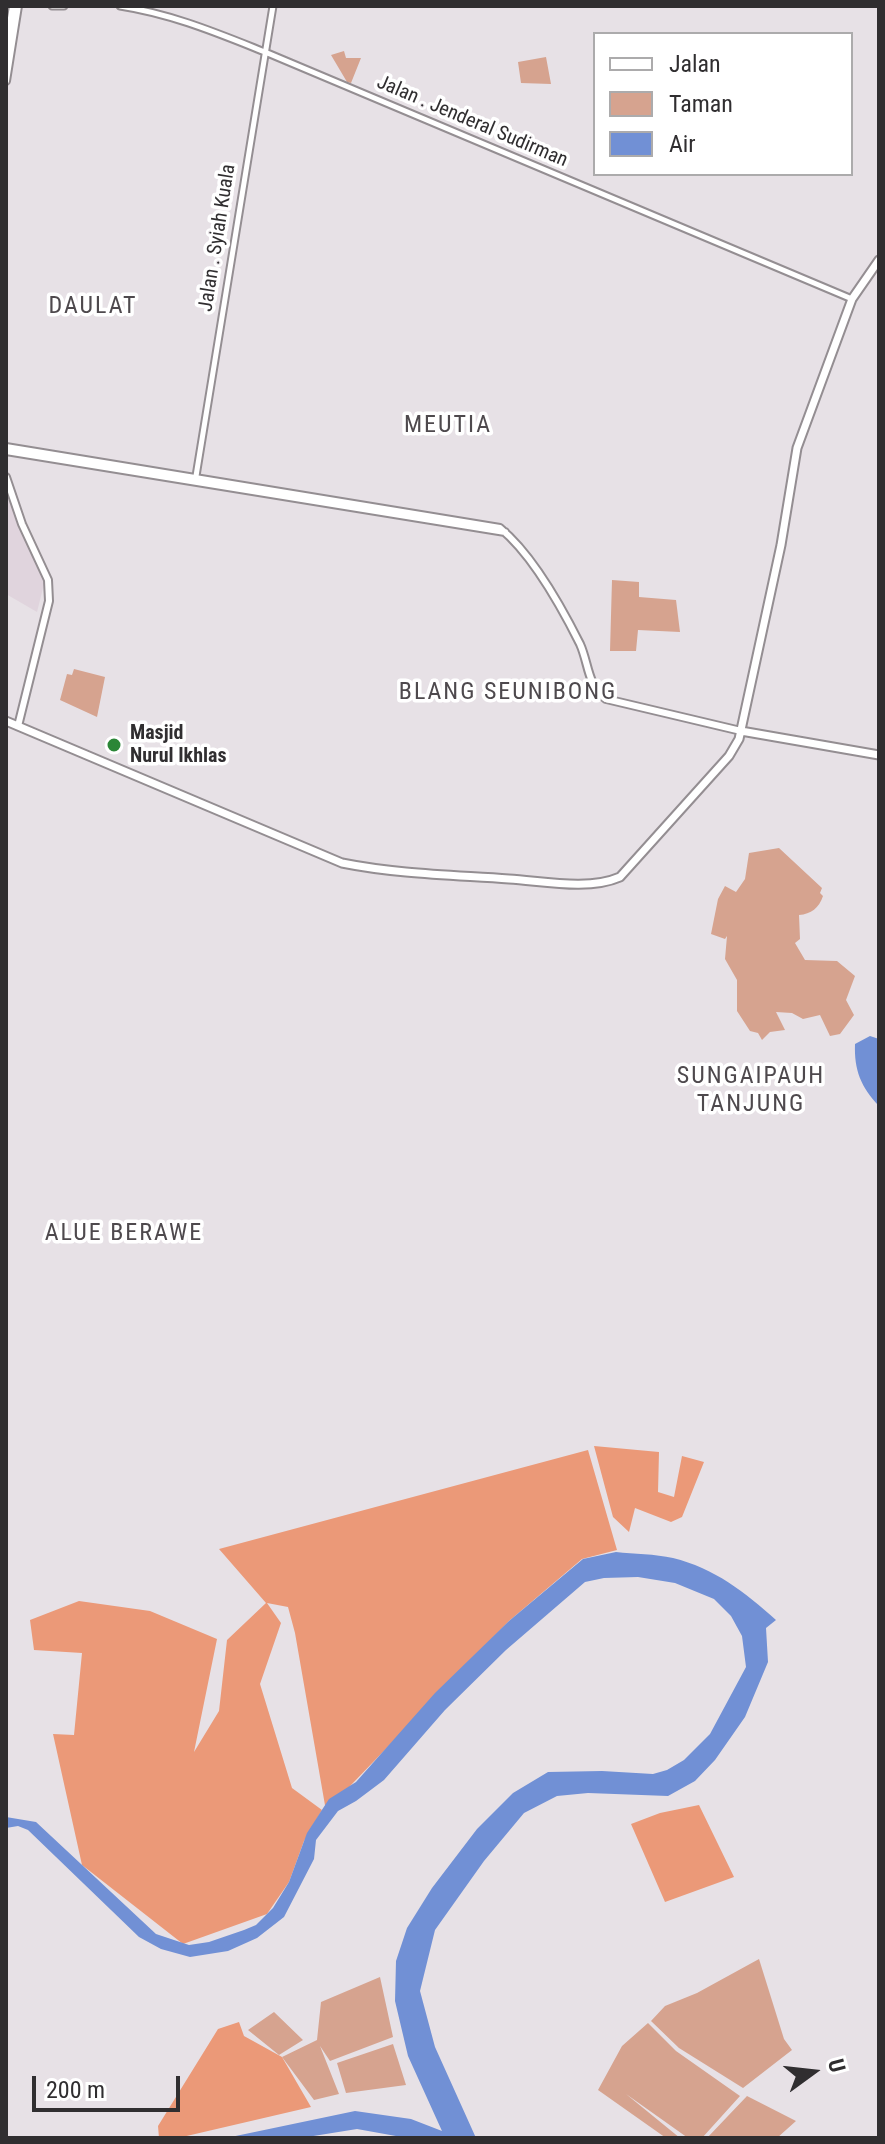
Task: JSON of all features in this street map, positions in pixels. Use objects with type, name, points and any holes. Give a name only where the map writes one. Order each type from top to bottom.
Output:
[{"type":"highway","points":[[6,721],[342,863],[380,869],[535,881],[601,882],[624,874],[736,747],[733,729],[781,545],[797,448],[852,299],[879,260]]},
{"type":"highway","points":[[733,729],[879,755]]},
{"type":"main road","points":[[6,48],[16,6]]},
{"type":"main road","points":[[6,81],[16,6]]},
{"type":"main road","points":[[6,449],[500,528],[530,560],[563,613],[581,647],[589,676],[599,693],[606,699],[733,729]]},
{"type":"main road","points":[[139,470],[196,476],[232,484]]},
{"type":"main road","points":[[6,477],[49,586],[49,601],[18,726]]},
{"type":"street","points":[[52,6],[64,6]]},
{"type":"street","name":"Jalan . Jenderal Sudirman","points":[[120,6],[154,11],[190,22],[265,52],[852,299]]},
{"type":"street","name":"Jalan . Syiah Kuala","points":[[196,476],[273,6]]},
{"type":"shaded area","points":[[6,492],[44,584],[37,612],[6,594]]},
{"type":"shaded area","points":[[594,1446],[659,1452],[658,1492],[674,1497],[682,1456],[704,1462],[682,1517],[671,1522],[635,1508],[629,1532],[613,1517]]},
{"type":"shaded area","points":[[588,1450],[617,1550],[582,1559],[509,1621],[326,1811],[288,1607],[267,1603],[281,1623],[260,1684],[292,1788],[322,1810],[304,1841],[289,1882],[267,1914],[183,1944],[82,1865],[53,1734],[74,1735],[82,1653],[34,1650],[30,1620],[79,1601],[150,1611],[217,1639],[194,1752],[219,1711],[227,1640],[266,1603],[219,1549]]},
{"type":"shaded area","points":[[699,1805],[734,1877],[665,1902],[631,1824],[660,1813]]},
{"type":"shaded area","points":[[239,2022],[244,2036],[282,2057],[311,2107],[178,2138],[159,2138],[158,2126],[218,2029]]},
{"type":"green space","points":[[344,51],[346,58],[361,58],[351,83],[347,82],[331,55]]},
{"type":"green space","points":[[546,57],[551,84],[521,83],[518,62]]},
{"type":"green space","points":[[612,580],[639,582],[639,597],[676,600],[680,632],[638,630],[636,651],[610,651]]},
{"type":"green space","points":[[74,669],[105,677],[97,717],[60,700],[67,674],[72,675]]},
{"type":"green space","points":[[779,848],[822,888],[820,893],[823,896],[817,907],[799,915],[800,939],[795,943],[805,960],[837,961],[855,976],[846,1000],[854,1015],[840,1034],[830,1036],[820,1015],[803,1019],[792,1013],[776,1012],[785,1030],[770,1032],[762,1040],[758,1033],[750,1031],[737,1011],[737,980],[725,959],[727,936],[725,939],[711,934],[718,899],[725,886],[736,892],[745,879],[749,853]]},
{"type":"green space","points":[[759,1959],[784,2039],[792,2050],[743,2088],[679,2048],[651,2021],[665,2006],[697,1993]]},
{"type":"green space","points":[[380,1977],[393,2037],[330,2061],[320,2046],[339,2094],[314,2100],[282,2057],[317,2040],[321,2002]]},
{"type":"green space","points":[[274,2012],[303,2040],[279,2055],[248,2030]]},
{"type":"green space","points":[[648,2023],[676,2051],[740,2096],[702,2138],[688,2138],[626,2094],[680,2138],[666,2138],[598,2090],[622,2046]]},
{"type":"green space","points":[[393,2044],[406,2085],[346,2093],[337,2063]]},
{"type":"green space","points":[[747,2096],[796,2121],[777,2138],[707,2138]]},
{"type":"water","points":[[870,1036],[879,1039],[879,1106],[863,1085],[857,1070],[855,1044]]},
{"type":"water","points":[[616,1552],[688,1562],[741,1591],[776,1620],[766,1628],[768,1662],[745,1717],[715,1760],[695,1781],[668,1796],[588,1793],[557,1796],[524,1813],[484,1861],[435,1930],[420,1991],[435,2047],[476,2138],[407,2138],[357,2129],[301,2138],[226,2138],[355,2111],[411,2119],[442,2131],[408,2056],[395,2001],[396,1961],[407,1928],[432,1888],[477,1829],[513,1793],[548,1772],[653,1774],[684,1760],[710,1734],[746,1667],[742,1636],[731,1616],[714,1599],[675,1583],[638,1577],[585,1582],[506,1650],[445,1710],[384,1780],[338,1811],[316,1840],[314,1859],[284,1917],[257,1938],[228,1951],[190,1957],[161,1949],[139,1937],[28,1830],[18,1826],[6,1828],[6,1817],[36,1822],[156,1934],[189,1945],[209,1942],[256,1925],[273,1908],[289,1882],[307,1833],[329,1799],[356,1782],[435,1693],[509,1621],[583,1559]]},
{"type":"place","name":"Masjid Nurul Ikhlas","points":[[114,745]]},
{"type":"district","name":"DAULAT","points":[[93,307]]},
{"type":"district","name":"MEUTIA","points":[[448,426]]},
{"type":"district","name":"BLANG SEUNIBONG","points":[[508,693]]},
{"type":"district","name":"SUNGAIPAUH TANJUNG","points":[[751,1091]]},
{"type":"district","name":"ALUE BERAWE","points":[[124,1234]]}]
